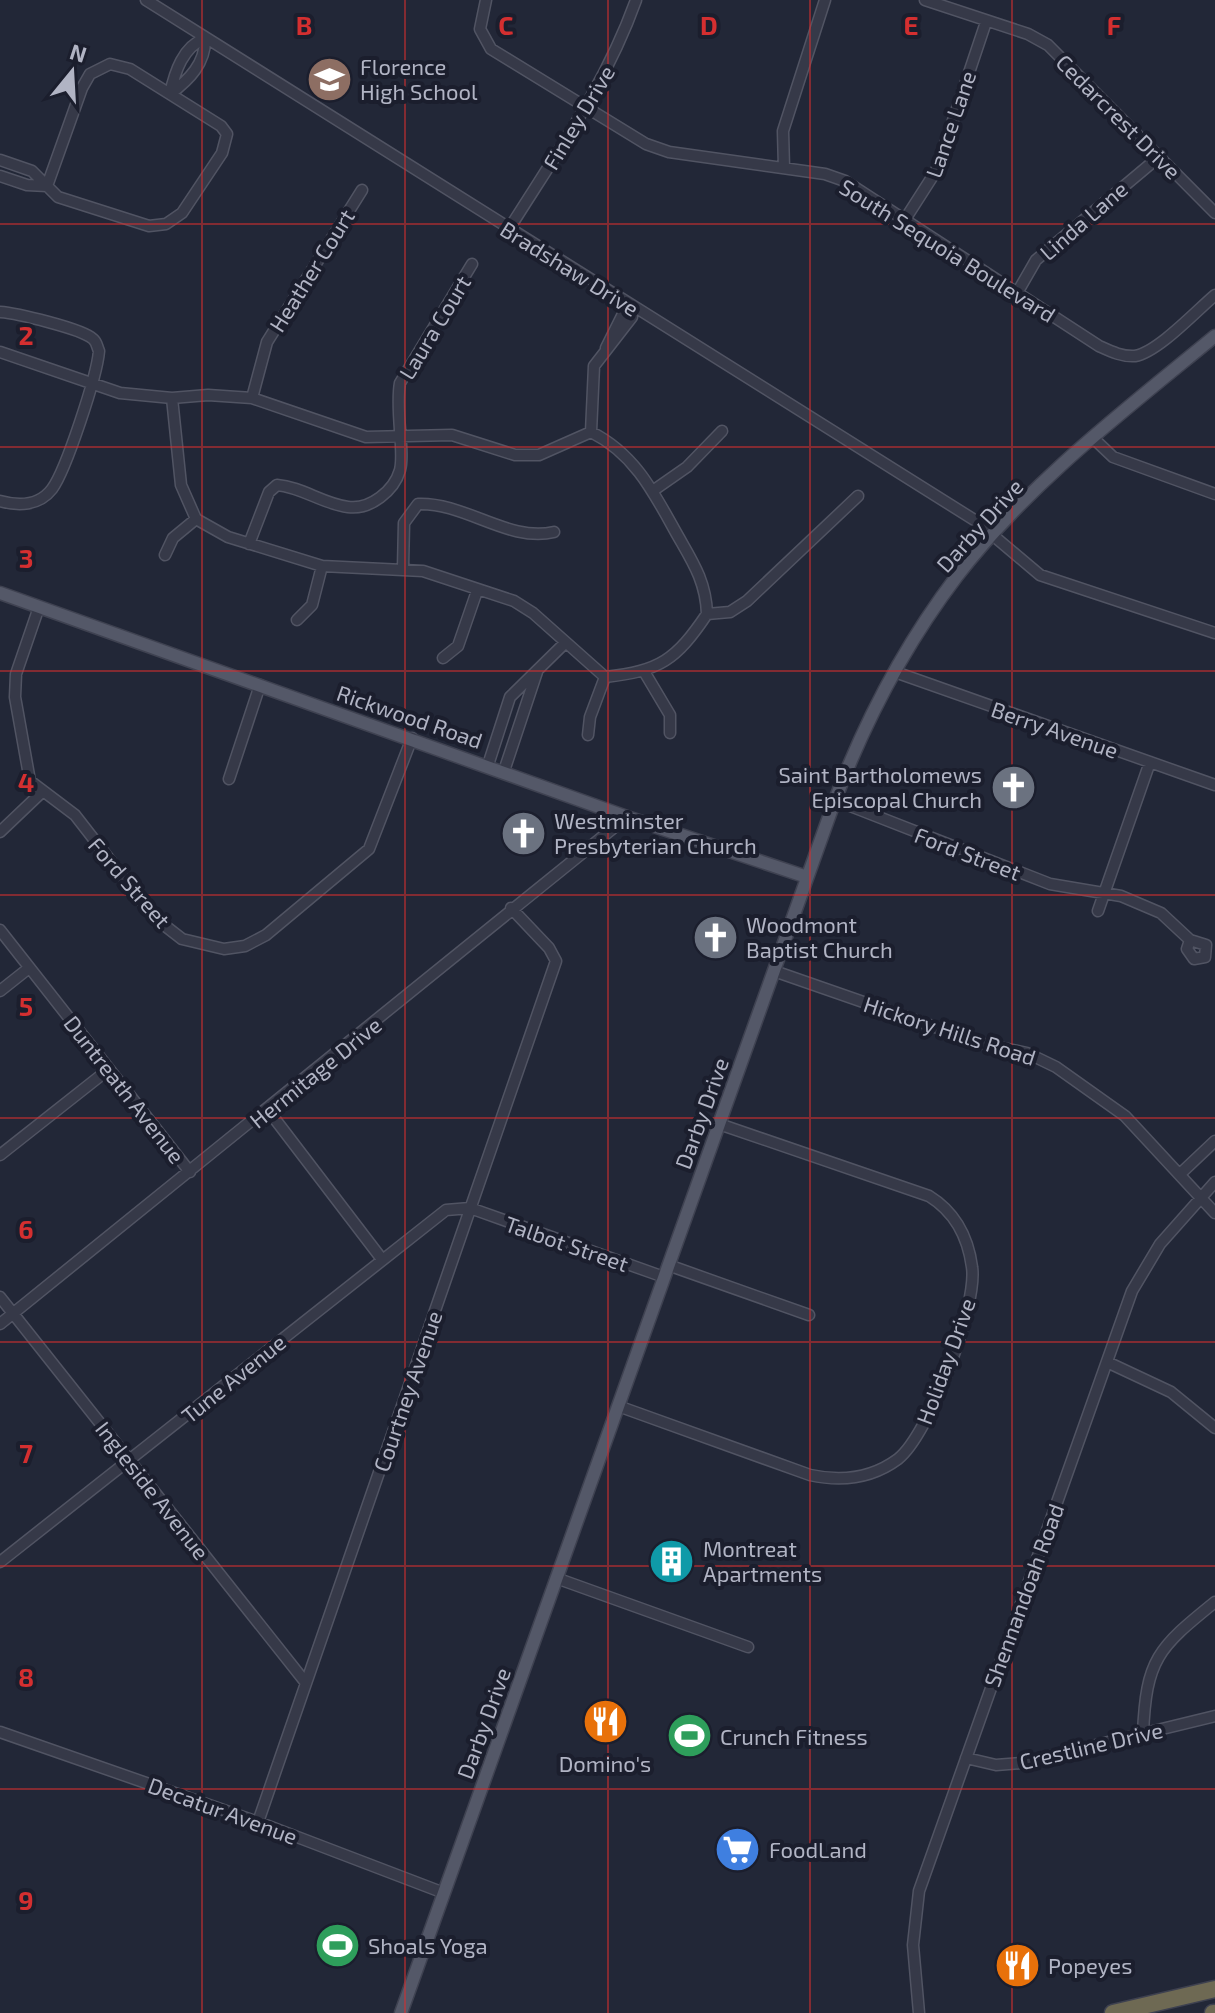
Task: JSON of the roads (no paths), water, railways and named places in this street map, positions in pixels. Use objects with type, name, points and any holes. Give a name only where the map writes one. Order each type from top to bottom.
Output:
[{"type":"highway","points":[[1113,2013],[1215,1989]]},
{"type":"main road","name":"Darby Drive","points":[[401,2013],[835,800],[895,672],[958,575],[994,536],[1092,437],[1215,336]]},
{"type":"main road","name":"Rickwood Road","points":[[0,593],[627,817],[807,877]]},
{"type":"street","name":"Bradshaw Drive","points":[[146,0],[994,536],[1040,575],[1215,633]]},
{"type":"street","name":"South Sequoia Boulevard","points":[[486,0],[480,29],[491,49],[586,110],[657,149],[825,174],[845,181],[1099,346],[1132,356],[1153,348],[1215,295]]},
{"type":"street","name":"Finley Drive","points":[[509,229],[586,110],[620,47],[636,0]]},
{"type":"street","points":[[784,168],[783,131],[825,0]]},
{"type":"street","name":"Cedarcrest Drive","points":[[925,0],[1028,34],[1048,45],[1215,213]]},
{"type":"street","name":"Lance Lane","points":[[904,221],[936,171],[986,22]]},
{"type":"street","points":[[170,94],[189,80],[206,51],[205,38]]},
{"type":"street","points":[[0,160],[32,171],[47,186],[58,197],[149,226],[166,224],[182,213],[222,153],[227,134],[221,126],[120,65],[100,67],[90,74],[47,186]]},
{"type":"street","name":"Linda Lane","points":[[1017,293],[1036,260],[1160,156]]},
{"type":"street","points":[[0,176],[27,185],[47,186]]},
{"type":"street","name":"Heather Court","points":[[252,398],[267,342],[362,190]]},
{"type":"street","name":"Laura Court","points":[[249,544],[269,492],[277,485],[350,507],[372,503],[390,489],[400,468],[396,403],[400,383],[472,264]]},
{"type":"street","points":[[591,432],[594,366],[605,352],[612,330],[624,312],[632,307]]},
{"type":"street","points":[[0,312],[19,313],[93,339],[99,351],[93,383],[51,491],[32,504],[0,501]]},
{"type":"street","points":[[0,352],[120,393],[172,398],[208,395],[252,398],[366,437],[398,439],[452,435],[515,455],[539,455],[591,432]]},
{"type":"street","points":[[172,398],[181,485],[196,519],[249,544],[322,566],[348,570],[403,568],[423,571],[527,609],[605,677],[645,673],[691,638],[707,614],[701,575],[654,490],[621,450],[591,432]]},
{"type":"street","points":[[654,490],[687,467],[722,431]]},
{"type":"street","points":[[1092,437],[1113,457],[1215,494]]},
{"type":"street","points":[[707,614],[730,612],[747,601],[858,496]]},
{"type":"street","points":[[403,568],[404,523],[418,504],[438,503],[536,537],[554,532]]},
{"type":"street","points":[[165,555],[173,538],[196,519]]},
{"type":"street","points":[[297,620],[312,605],[322,566]]},
{"type":"street","points":[[443,658],[458,646],[477,591]]},
{"type":"street","name":"Ford Street","points":[[39,607],[16,674],[15,697],[30,781],[75,815],[155,918],[182,939],[224,949],[245,946],[266,935],[369,849],[412,738]]},
{"type":"street","points":[[488,765],[510,697],[517,686],[565,643]]},
{"type":"street","points":[[504,771],[538,670]]},
{"type":"street","name":"Berry Avenue","points":[[895,672],[1215,785]]},
{"type":"street","points":[[645,673],[670,715],[670,733]]},
{"type":"street","points":[[588,735],[590,717],[605,677]]},
{"type":"street","points":[[229,779],[260,685]]},
{"type":"street","points":[[1098,911],[1150,762]]},
{"type":"street","points":[[0,832],[42,792]]},
{"type":"street","name":"Ford Street","points":[[835,800],[1050,884],[1105,891],[1161,913],[1190,940]]},
{"type":"street","name":"Hermitage Drive","points":[[0,1324],[627,817]]},
{"type":"street","name":"Courtney Avenue","points":[[258,1822],[556,961],[549,948],[511,908]]},
{"type":"street","name":"Duntreath Avenue","points":[[0,930],[190,1172]]},
{"type":"street","points":[[0,991],[29,968]]},
{"type":"street","name":"Hickory Hills Road","points":[[774,971],[984,1044],[1027,1053],[1056,1067],[1109,1102],[1180,1174],[1199,1200],[1215,1213]]},
{"type":"street","points":[[0,1155],[109,1069]]},
{"type":"street","points":[[268,1110],[381,1258]]},
{"type":"street","name":"Holiday Drive","points":[[618,1406],[810,1475],[837,1480],[858,1478],[888,1465],[913,1443],[930,1415],[950,1362],[969,1302],[973,1269],[966,1237],[947,1210],[929,1196],[719,1124]]},
{"type":"street","points":[[1180,1174],[1215,1141]]},
{"type":"street","name":"Shennandoah Road","points":[[919,2013],[914,1988],[915,1912],[966,1758],[1132,1291],[1153,1253],[1215,1182]]},
{"type":"street","name":"Tune Avenue","points":[[0,1562],[131,1462],[381,1258],[446,1210],[470,1208]]},
{"type":"street","name":"Talbot Street","points":[[470,1208],[809,1315]]},
{"type":"street","name":"Ingleside Avenue","points":[[0,1297],[306,1683]]},
{"type":"street","points":[[1107,1362],[1171,1392],[1215,1428]]},
{"type":"street","points":[[556,1578],[748,1647]]},
{"type":"street","points":[[1143,1734],[1145,1690],[1157,1658],[1176,1633],[1215,1602]]},
{"type":"street","name":"Crestline Drive","points":[[966,1758],[996,1765],[1022,1763],[1215,1716]]},
{"type":"street","name":"Decatur Avenue","points":[[0,1732],[258,1822],[444,1893]]},
{"type":"place","name":"Florence High School","points":[[329,79]]},
{"type":"place","name":"Saint Bartholomews Episcopal Church","points":[[1013,787]]},
{"type":"place","name":"Westminster Presbyterian Church","points":[[523,833]]},
{"type":"place","name":"Woodmont Baptist Church","points":[[715,937]]},
{"type":"place","name":"Montreat Apartments","points":[[672,1561]]},
{"type":"place","name":"Domino's","points":[[605,1722]]},
{"type":"place","name":"Crunch Fitness","points":[[689,1736]]},
{"type":"place","name":"FoodLand","points":[[738,1849]]},
{"type":"place","name":"Shoals Yoga","points":[[337,1945]]},
{"type":"place","name":"Popeyes","points":[[1017,1965]]}]
